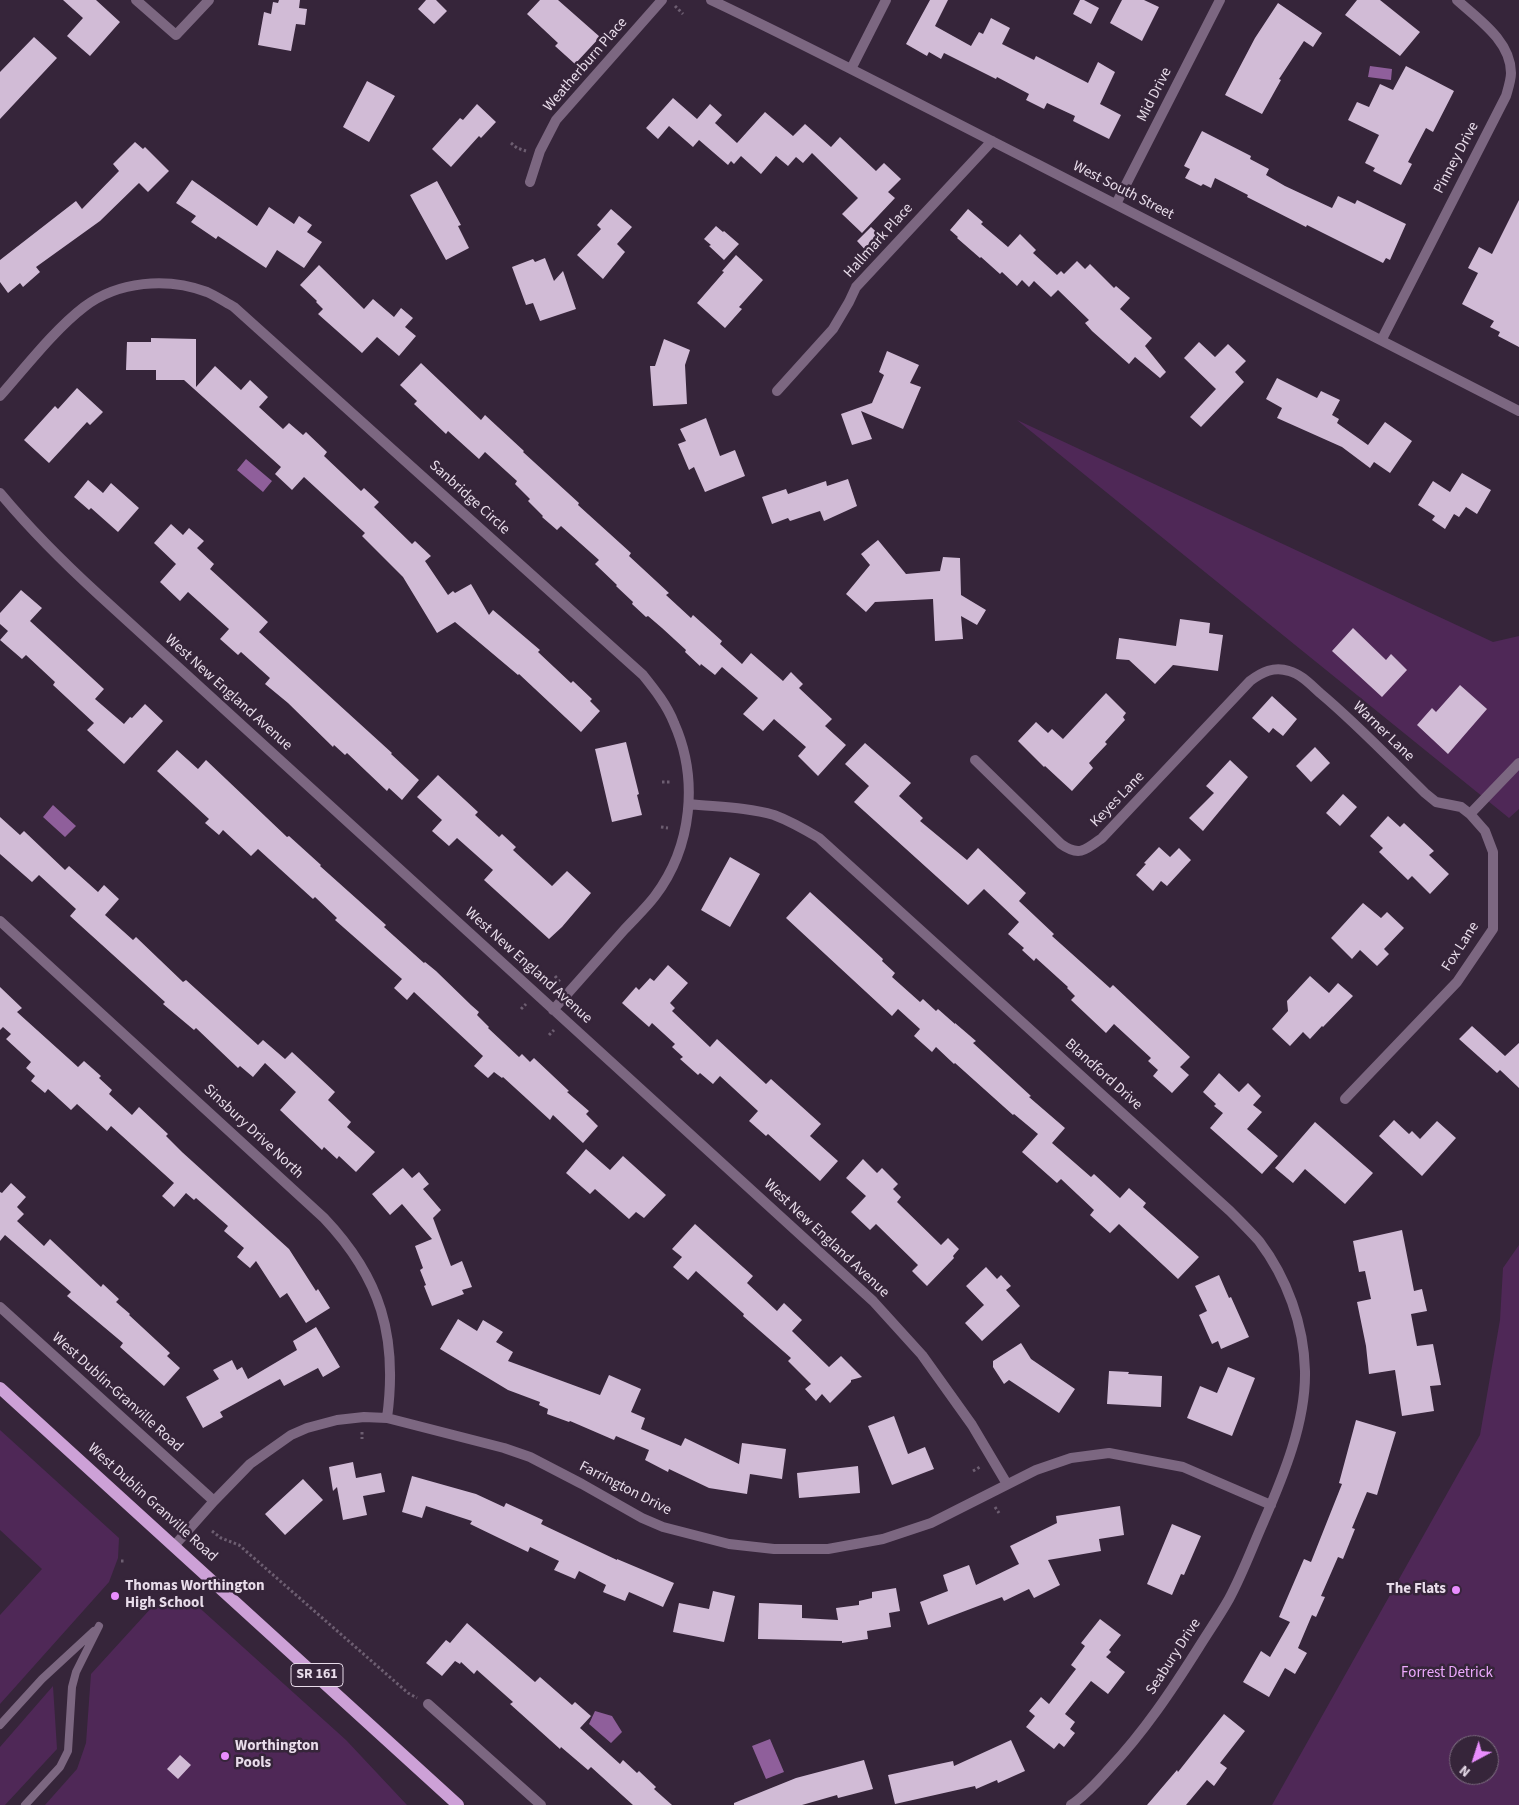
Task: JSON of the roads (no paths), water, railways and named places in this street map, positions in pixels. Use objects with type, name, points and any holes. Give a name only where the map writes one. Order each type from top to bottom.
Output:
[{"type":"main road","name":"West Dublin Granville Road","points":[[0,1388],[458,1805]]},
{"type":"street","points":[[136,0],[176,35],[208,0]]},
{"type":"street","name":"Weatherburn Place","points":[[530,182],[540,151],[556,120],[662,0]]},
{"type":"street","name":"West South Street","points":[[712,0],[1116,204],[1298,299],[1382,339],[1519,411]]},
{"type":"street","points":[[851,69],[886,0]]},
{"type":"street","name":"Mid Drive","points":[[1116,204],[1220,0]]},
{"type":"street","name":"Pinney Drive","points":[[1382,339],[1506,96],[1511,73],[1505,49],[1491,31],[1457,0]]},
{"type":"street","name":"Hallmark Place","points":[[777,391],[833,329],[856,287],[992,141]]},
{"type":"street","name":"Sanbridge Circle","points":[[0,396],[64,324],[84,307],[108,293],[131,286],[154,283],[180,284],[208,292],[234,307],[643,675],[667,708],[683,745],[687,765],[689,804],[684,836],[672,867],[655,896],[553,1010]]},
{"type":"street","name":"West New England Avenue","points":[[0,493],[22,520],[66,564],[873,1302],[922,1355],[972,1425],[1007,1484]]},
{"type":"street","name":"Keyes Lane","points":[[975,760],[1061,844],[1069,850],[1078,852],[1088,849],[1102,838],[1250,680],[1262,672],[1275,669]]},
{"type":"street","name":"Warner Lane","points":[[1275,669],[1289,671],[1302,678],[1347,716],[1436,802],[1461,807],[1470,814]]},
{"type":"street","points":[[1470,814],[1519,763]]},
{"type":"street","name":"Blandford Drive","points":[[689,804],[747,810],[773,815],[797,825],[819,838],[1230,1211],[1259,1241],[1278,1271],[1292,1302],[1303,1344],[1305,1371],[1302,1410],[1284,1472],[1271,1504]]},
{"type":"street","name":"Fox Lane","points":[[1345,1099],[1458,982],[1493,930],[1493,852],[1485,831],[1470,814]]},
{"type":"street","name":"Sinsbury Drive North","points":[[0,921],[158,1064],[341,1236],[369,1278],[378,1298],[385,1323],[391,1356],[387,1418]]},
{"type":"street","name":"West Dublin-Granville Road","points":[[0,1307],[214,1501]]},
{"type":"street","name":"Farrington Drive","points":[[174,1546],[250,1464],[290,1435],[337,1420],[371,1417],[387,1418],[504,1448],[530,1458],[582,1484],[642,1518],[663,1527],[728,1544],[774,1550],[828,1549],[883,1539],[931,1523],[1036,1470],[1072,1458],[1109,1453],[1182,1467],[1271,1504]]},
{"type":"street","name":"Seabury Drive","points":[[1071,1805],[1082,1798],[1128,1749],[1169,1694],[1229,1598],[1271,1504]]},
{"type":"street","points":[[428,1704],[541,1805]]},
{"type":"lane","points":[[0,1725],[42,1679],[99,1626],[76,1672],[72,1687],[68,1752],[60,1767],[25,1805]]},
{"type":"place","name":"The Flats","points":[[1456,1590]]},
{"type":"place","name":"Thomas Worthington High School","points":[[115,1596]]},
{"type":"place","name":"Worthington Pools","points":[[225,1756]]},
{"type":"park label","name":"Forrest Detrick","points":[[1447,1674]]}]
